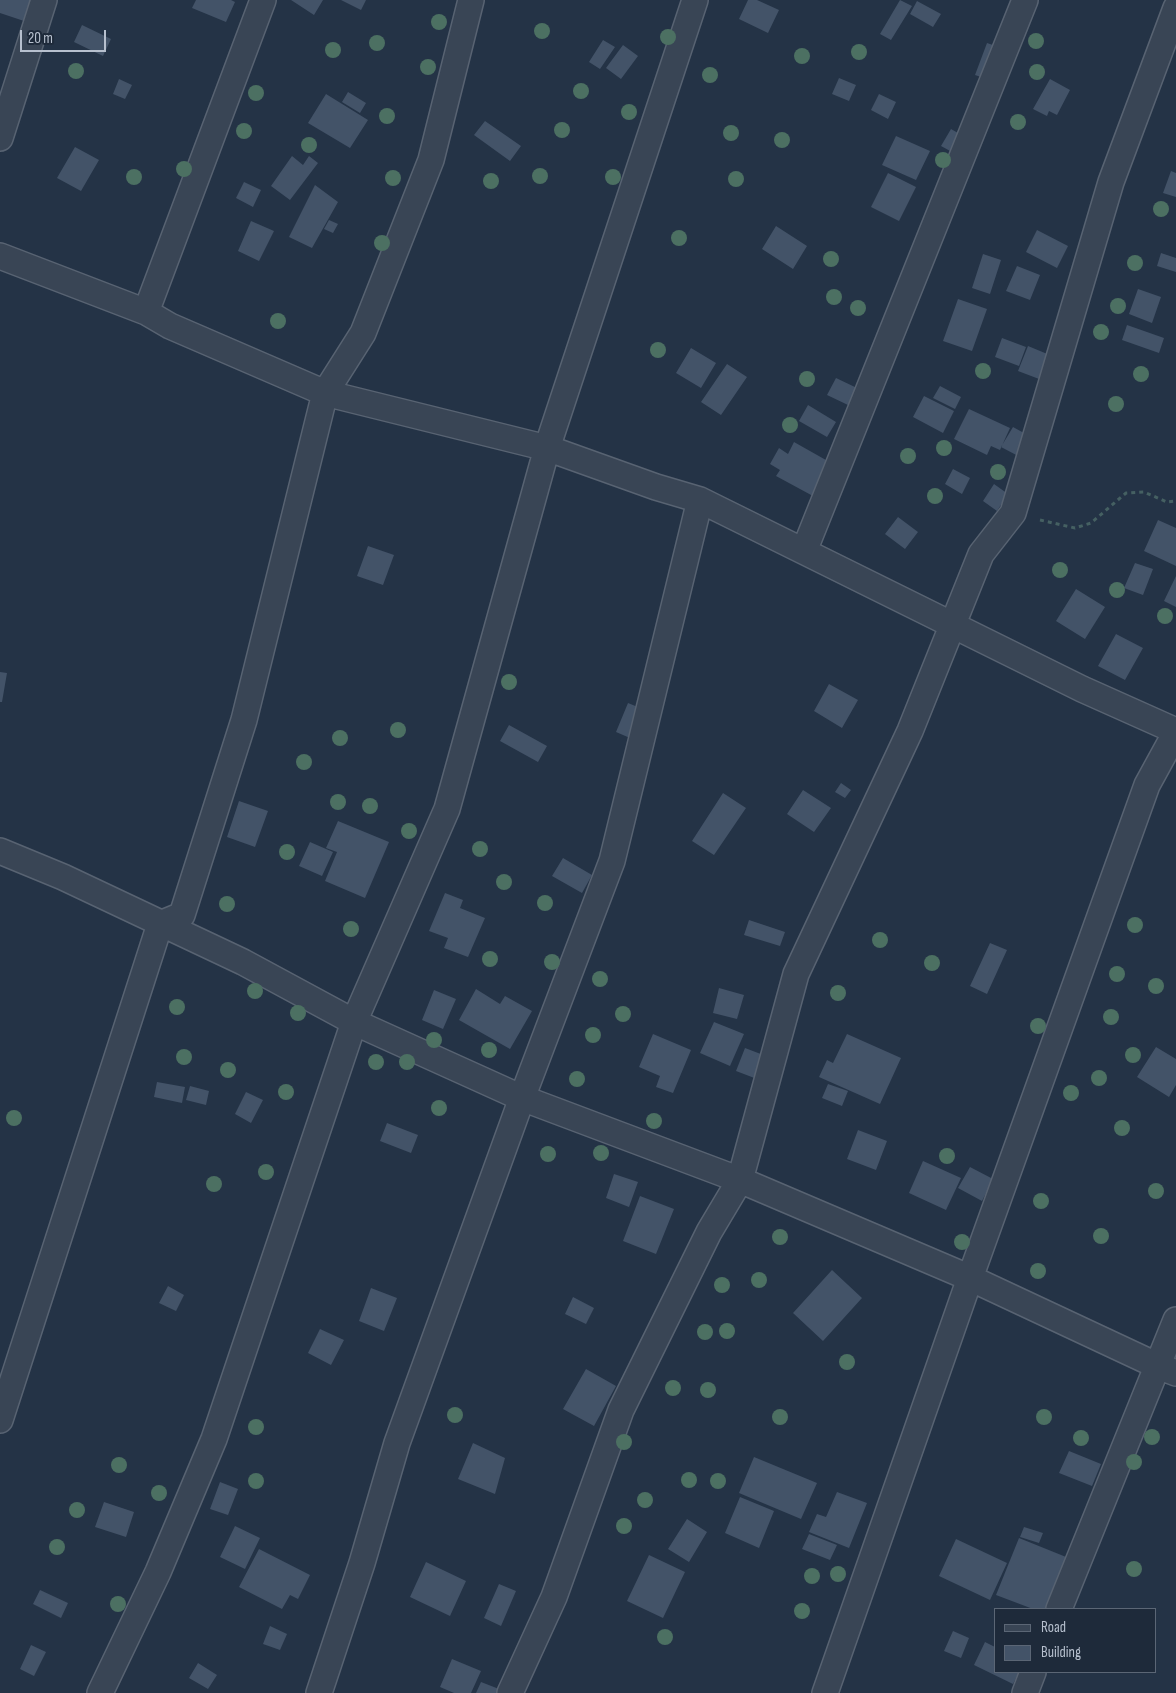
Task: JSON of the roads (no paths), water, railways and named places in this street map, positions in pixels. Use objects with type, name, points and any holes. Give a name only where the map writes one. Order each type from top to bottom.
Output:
[{"type":"street","points":[[0,138],[44,0]]},
{"type":"street","points":[[146,312],[263,0]]},
{"type":"street","points":[[0,1420],[160,924],[182,915],[244,720],[325,393],[363,333],[431,160],[471,0]]},
{"type":"street","points":[[100,1693],[158,1572],[214,1439],[354,1022],[447,809],[547,448],[695,0]]},
{"type":"street","points":[[804,551],[1024,0]]},
{"type":"street","points":[[510,1693],[554,1597],[621,1410],[709,1232],[740,1180],[796,974],[910,731],[981,554],[1013,512],[1111,182],[1176,8]]},
{"type":"street","points":[[0,256],[146,312],[170,326],[325,393],[547,448],[656,487],[700,500],[1082,689],[1176,732],[1147,785],[970,1278],[825,1693]]},
{"type":"street","points":[[319,1693],[362,1563],[397,1444],[522,1098],[612,861],[700,500]]},
{"type":"street","points":[[0,851],[63,877],[243,962],[354,1022],[522,1098],[740,1180],[970,1278],[1167,1369]]},
{"type":"street","points":[[1059,1608],[1167,1369],[1176,1320]]},
{"type":"street","points":[[1025,1693],[1034,1673]]}]
